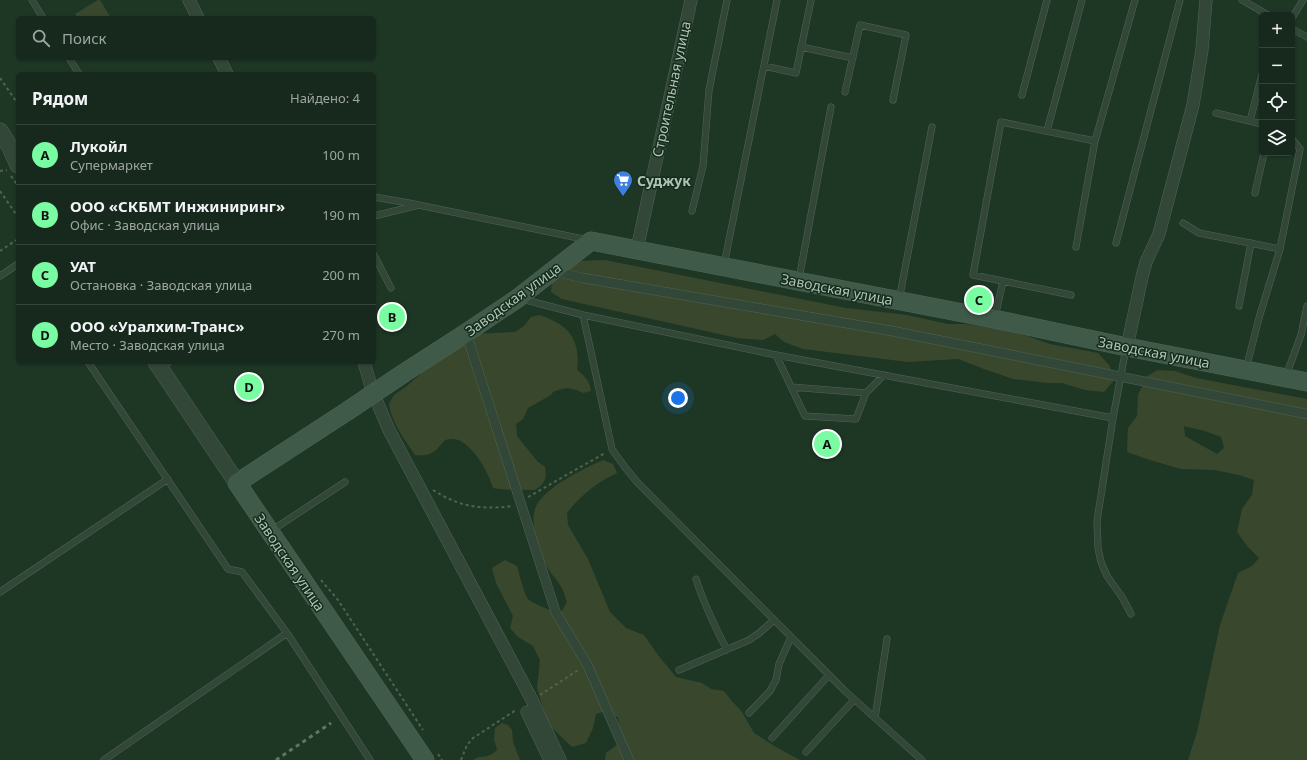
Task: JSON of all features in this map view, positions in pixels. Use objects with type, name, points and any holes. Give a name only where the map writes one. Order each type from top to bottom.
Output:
[{"type":"main road","name":"Заводская улица","points":[[425,760],[237,483],[466,334],[518,298],[591,241],[994,319],[1126,347],[1307,382]]},
{"type":"street","points":[[189,0],[197,16]]},
{"type":"street","name":"Строительная улица","points":[[637,249],[691,0]]},
{"type":"street","points":[[1126,347],[1146,262],[1159,234],[1193,105],[1202,50],[1206,0]]},
{"type":"street","points":[[220,60],[226,72]]},
{"type":"street","points":[[0,131],[12,146],[16,159]]},
{"type":"street","points":[[553,271],[583,278],[892,331],[1307,414]]},
{"type":"street","points":[[466,334],[556,613],[587,664],[629,760]]},
{"type":"street","name":"Заводская улица","points":[[162,364],[237,483]]},
{"type":"street","points":[[365,364],[372,390],[389,430],[532,700],[560,760]]},
{"type":"street","points":[[527,712],[550,760]]},
{"type":"lane","points":[[32,0],[42,16]]},
{"type":"lane","points":[[692,211],[703,166],[709,90],[727,0]]},
{"type":"lane","points":[[723,266],[778,0]]},
{"type":"lane","points":[[764,66],[796,73],[811,0]]},
{"type":"lane","points":[[1022,96],[1047,0]]},
{"type":"lane","points":[[1046,131],[1082,0]]},
{"type":"lane","points":[[1076,247],[1095,141],[1135,0]]},
{"type":"lane","points":[[1116,243],[1180,0]]},
{"type":"lane","points":[[1242,0],[1263,12]]},
{"type":"lane","points":[[1295,13],[1303,0]]},
{"type":"lane","points":[[846,92],[860,25],[906,35],[893,100]]},
{"type":"lane","points":[[1295,31],[1307,37]]},
{"type":"lane","points":[[801,47],[853,58]]},
{"type":"lane","points":[[70,60],[78,72]]},
{"type":"lane","points":[[1250,121],[1259,84]]},
{"type":"lane","points":[[799,281],[831,107]]},
{"type":"lane","points":[[1216,113],[1259,123]]},
{"type":"lane","points":[[1071,295],[973,275],[1001,122],[1095,141]]},
{"type":"lane","points":[[899,301],[932,127]]},
{"type":"lane","points":[[1246,370],[1259,318],[1280,249],[1300,149],[1295,143]]},
{"type":"lane","points":[[1256,193],[1263,156]]},
{"type":"lane","points":[[376,197],[421,205],[591,241]]},
{"type":"lane","points":[[376,216],[421,205]]},
{"type":"lane","points":[[1183,223],[1199,233],[1280,249]]},
{"type":"lane","points":[[1239,306],[1250,243]]},
{"type":"lane","points":[[376,259],[391,288]]},
{"type":"lane","points":[[0,276],[16,265]]},
{"type":"lane","points":[[994,319],[1003,281]]},
{"type":"lane","points":[[518,298],[583,315],[776,356],[884,374],[1113,418]]},
{"type":"lane","points":[[1285,378],[1302,335],[1307,306]]},
{"type":"lane","points":[[583,315],[612,449],[624,466],[637,482],[791,638],[854,700],[922,760]]},
{"type":"lane","points":[[1126,347],[1097,521],[1098,548],[1101,562],[1107,576],[1122,597],[1131,614]]},
{"type":"lane","points":[[776,356],[805,416],[856,419],[866,393],[884,374]]},
{"type":"lane","points":[[89,364],[228,569],[242,572],[287,633],[370,760]]},
{"type":"lane","points":[[791,387],[866,393]]},
{"type":"lane","points":[[0,592],[168,479]]},
{"type":"lane","points":[[269,532],[344,482]]},
{"type":"lane","points":[[696,579],[715,628],[727,650]]},
{"type":"lane","points":[[679,670],[749,640],[774,620]]},
{"type":"lane","points":[[104,760],[287,633]]},
{"type":"lane","points":[[749,713],[770,691],[776,680],[779,664],[791,638]]},
{"type":"lane","points":[[875,718],[887,638]]},
{"type":"lane","points":[[772,738],[829,675]]},
{"type":"lane","points":[[806,752],[854,700]]},
{"type":"path","points":[[0,78],[16,101]]},
{"type":"path","points":[[0,171],[6,170],[16,183]]},
{"type":"path","points":[[0,191],[16,214]]},
{"type":"path","points":[[0,251],[16,240]]},
{"type":"path","points":[[427,486],[452,501],[480,508],[496,508],[522,504],[525,499],[612,449]]},
{"type":"green space","points":[[100,0],[110,16],[76,16],[75,14]]},
{"type":"green space","points":[[605,260],[846,308],[907,315],[948,324],[965,324],[994,328],[1027,336],[1050,344],[1098,353],[1109,365],[1115,379],[1104,392],[1085,390],[1062,383],[1047,383],[1013,379],[958,359],[908,362],[803,349],[784,342],[775,334],[763,340],[737,338],[562,299],[551,292],[552,281],[581,261]]},
{"type":"green space","points":[[539,315],[558,323],[570,334],[577,350],[577,370],[587,379],[590,384],[591,391],[583,393],[568,388],[553,392],[551,395],[528,408],[523,419],[516,424],[517,436],[537,461],[545,467],[546,475],[541,485],[535,490],[493,488],[487,472],[475,454],[468,446],[460,441],[452,439],[444,441],[430,454],[415,455],[399,431],[393,418],[389,404],[394,395],[407,386],[435,361],[473,334],[515,332],[524,326],[531,317]]},
{"type":"green space","points":[[1158,370],[1175,371],[1196,378],[1307,399],[1307,760],[1188,760],[1197,732],[1220,625],[1238,573],[1252,566],[1259,558],[1248,547],[1237,532],[1242,509],[1252,495],[1254,480],[1215,470],[1181,469],[1127,452],[1128,428],[1137,416],[1138,395],[1147,376]],"holes":[[[1184,426],[1221,437],[1224,448],[1217,454],[1185,436]]]},
{"type":"green space","points":[[603,460],[613,464],[617,473],[589,490],[567,513],[568,525],[588,559],[610,612],[626,628],[644,635],[676,677],[702,683],[711,689],[724,691],[742,712],[754,733],[800,760],[605,760],[606,753],[622,741],[618,718],[609,710],[596,714],[593,728],[586,743],[572,747],[548,724],[537,688],[540,660],[533,646],[518,637],[510,628],[513,616],[496,583],[492,568],[505,560],[517,566],[523,588],[528,599],[560,614],[567,602],[562,588],[549,570],[539,549],[534,523],[535,509],[539,501],[554,487],[564,480]]},
{"type":"green space","points":[[502,723],[508,725],[512,730],[513,742],[520,760],[473,760],[490,755],[497,750],[494,739],[495,728]]},
{"type":"railway","points":[[276,760],[331,723]]},
{"type":"place","name":"Суджук","points":[[623,197]]},
{"type":"place","name":"УАТ","points":[[979,300]]},
{"type":"place","name":"ООО «СКБМТ Инжиниринг»","points":[[392,317]]},
{"type":"place","name":"ООО «Уралхим-Транс»","points":[[249,387]]},
{"type":"place","name":"Лукойл","points":[[827,444]]}]
